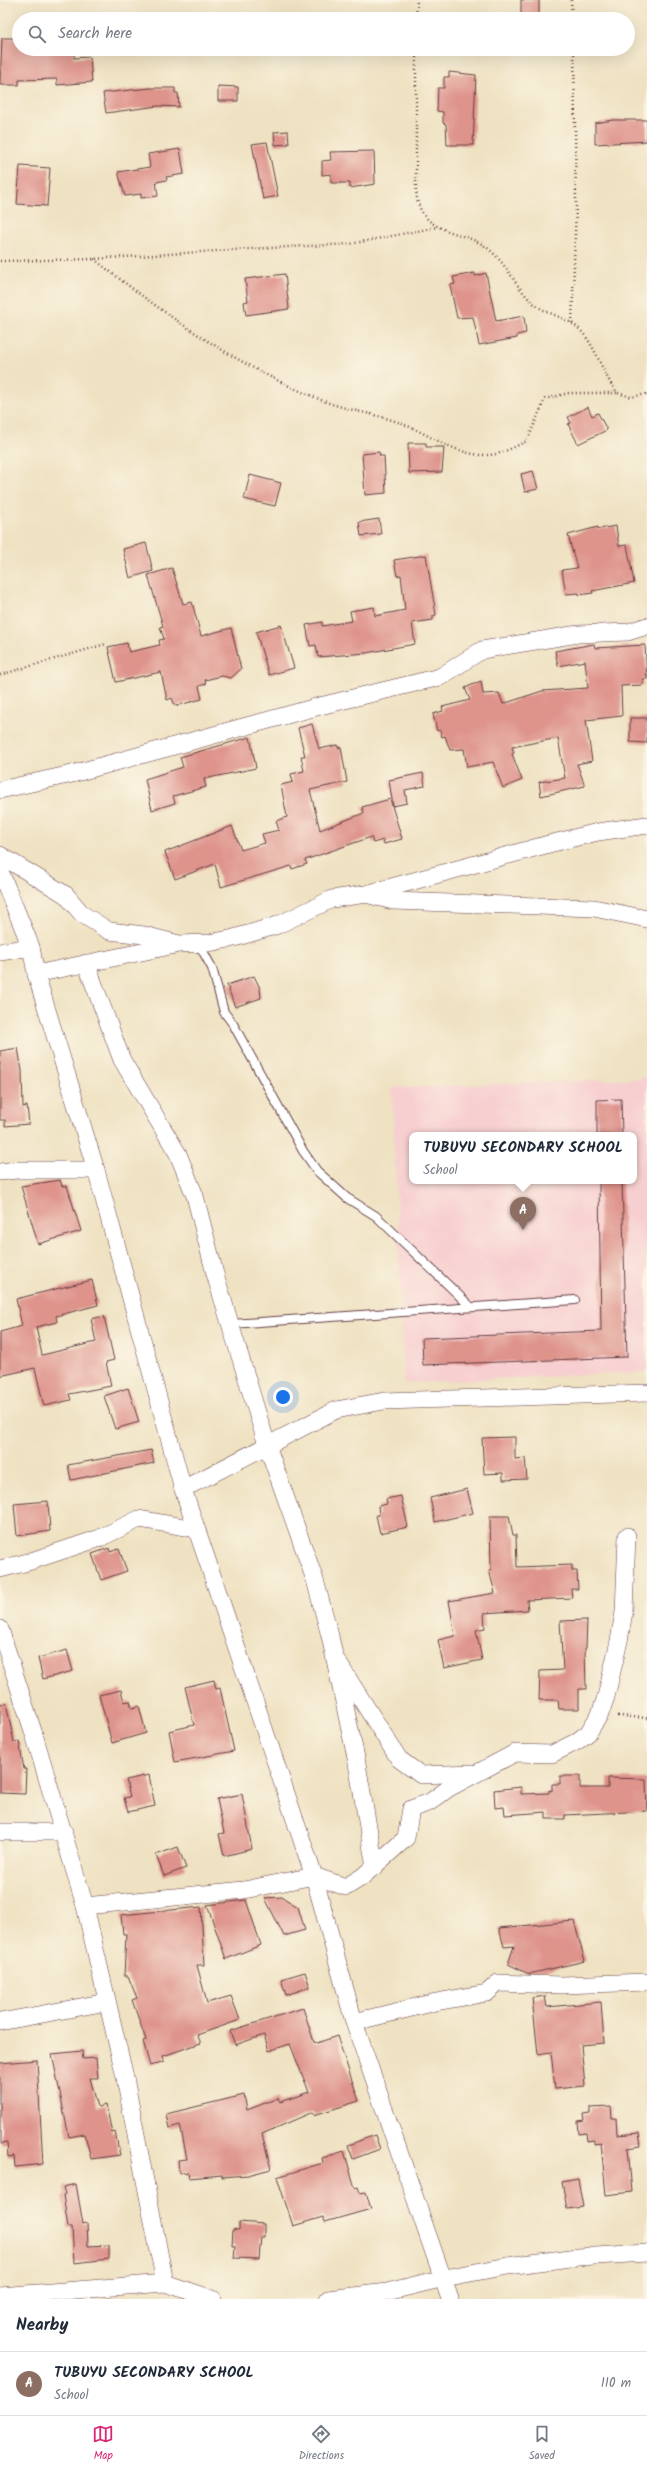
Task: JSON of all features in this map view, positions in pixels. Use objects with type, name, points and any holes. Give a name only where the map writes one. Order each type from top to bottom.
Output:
[{"type":"street","points":[[0,790],[72,774],[320,706],[440,677],[482,650],[578,634],[628,632],[647,626]]},
{"type":"street","points":[[36,974],[178,944],[199,944],[234,938],[278,925],[332,899],[366,894],[556,842],[604,831],[647,825]]},
{"type":"street","points":[[0,855],[66,895],[82,914],[109,931],[144,935],[178,944]]},
{"type":"street","points":[[0,871],[30,947],[36,974],[96,1170],[183,1489],[314,1876],[354,2022],[444,2278],[450,2299]]},
{"type":"street","points":[[366,894],[393,901],[425,900],[482,905],[594,908],[647,919]]},
{"type":"street","points":[[0,952],[30,947]]},
{"type":"street","points":[[86,963],[122,1060],[178,1154],[192,1189],[230,1324],[267,1445],[315,1580],[334,1657],[356,1758],[375,1867]]},
{"type":"street","points":[[0,1172],[16,1170],[96,1170]]},
{"type":"street","points":[[183,1489],[336,1410],[384,1401],[647,1393]]},
{"type":"street","points":[[0,1569],[28,1562],[100,1538],[140,1519],[196,1529]]},
{"type":"street","points":[[85,1906],[244,1890],[314,1876],[346,1887],[375,1867],[406,1838],[411,1809],[430,1802],[449,1788],[515,1753],[552,1754],[566,1748],[588,1733],[600,1714],[612,1672],[624,1612],[627,1536]]},
{"type":"street","points":[[0,1629],[64,1832],[85,1906],[106,2002],[124,2074],[165,2283]]},
{"type":"street","points":[[334,1657],[398,1759],[408,1768],[420,1775],[477,1773]]},
{"type":"street","points":[[0,1832],[64,1832]]},
{"type":"street","points":[[354,2022],[487,1993],[498,1983],[562,1985],[647,1982]]},
{"type":"street","points":[[0,2022],[106,2002]]},
{"type":"street","points":[[328,2299],[387,2292],[444,2278],[550,2260],[647,2253]]},
{"type":"street","points":[[0,2296],[165,2283],[213,2299]]},
{"type":"lane","points":[[199,944],[212,968],[224,1012],[233,1024],[303,1151],[331,1185],[347,1198],[376,1216],[471,1307]]},
{"type":"lane","points":[[230,1324],[575,1300]]},
{"type":"path","points":[[416,12],[417,0]]},
{"type":"path","points":[[571,0],[572,12]]},
{"type":"path","points":[[416,56],[416,199],[423,214],[438,227],[485,246],[496,256],[531,302],[548,314],[572,323],[588,339],[618,393]]},
{"type":"path","points":[[572,323],[576,197],[574,56]]},
{"type":"path","points":[[0,261],[94,259],[350,244],[438,227]]},
{"type":"path","points":[[94,259],[148,301],[207,340],[280,382],[321,400],[404,424],[434,440],[479,454],[500,453],[527,441],[545,399],[569,394],[618,393],[631,397],[647,394]]},
{"type":"path","points":[[0,675],[106,644]]},
{"type":"path","points":[[600,1714],[647,1718]]},
{"type":"shaded area","points":[[647,1078],[647,1372],[404,1383],[392,1088]]},
{"type":"building","points":[[521,0],[539,0],[539,12],[521,12]]},
{"type":"building","points":[[2,38],[12,38],[12,56],[74,56],[74,58],[90,57],[92,82],[57,85],[57,79],[19,80],[19,85],[0,85]]},
{"type":"building","points":[[449,72],[476,75],[473,145],[447,145],[446,124],[443,123],[443,112],[437,111],[438,88],[444,88],[444,77],[449,77]]},
{"type":"building","points":[[218,86],[238,87],[238,101],[218,101]]},
{"type":"building","points":[[150,88],[175,88],[175,93],[178,93],[179,107],[158,106],[106,113],[103,93]]},
{"type":"building","points":[[613,120],[647,120],[647,141],[595,144],[595,123]]},
{"type":"building","points":[[288,131],[289,144],[275,145],[274,132]]},
{"type":"building","points":[[267,142],[278,196],[263,199],[252,144]]},
{"type":"building","points":[[180,149],[184,174],[166,177],[167,180],[156,182],[158,196],[141,198],[141,194],[125,196],[118,172],[150,167],[148,154]]},
{"type":"building","points":[[374,151],[375,184],[350,188],[350,183],[331,183],[331,174],[322,175],[322,161],[331,160],[330,152]]},
{"type":"building","points":[[20,166],[50,168],[47,206],[17,204]]},
{"type":"building","points":[[475,273],[475,276],[486,273],[496,321],[524,316],[526,333],[517,335],[517,338],[479,345],[473,317],[457,318],[450,285],[455,284],[453,277]]},
{"type":"building","points":[[285,274],[289,309],[246,315],[244,302],[248,301],[245,279]]},
{"type":"building","points":[[588,407],[592,416],[598,413],[607,430],[578,444],[568,424],[571,423],[568,417]]},
{"type":"building","points":[[408,443],[426,443],[426,447],[444,447],[442,472],[409,473]]},
{"type":"building","points":[[379,452],[380,456],[384,456],[386,493],[365,495],[362,454]]},
{"type":"building","points":[[533,471],[538,489],[525,492],[521,474]]},
{"type":"building","points":[[250,475],[281,483],[275,506],[244,499]]},
{"type":"building","points":[[379,519],[381,534],[361,536],[359,522]]},
{"type":"building","points":[[616,526],[619,546],[627,545],[634,583],[592,591],[593,593],[579,595],[579,593],[566,594],[562,570],[577,568],[568,535],[598,527],[598,529]]},
{"type":"building","points":[[146,543],[153,571],[130,578],[123,549]]},
{"type":"building","points":[[426,555],[436,615],[433,616],[433,620],[412,623],[415,644],[366,653],[318,657],[316,645],[310,646],[306,625],[322,622],[322,626],[352,621],[350,611],[374,607],[375,616],[405,610],[401,575],[397,576],[394,560]]},
{"type":"building","points":[[172,568],[183,604],[192,602],[201,636],[231,628],[241,669],[231,678],[222,676],[205,680],[206,684],[199,686],[202,699],[175,706],[172,698],[167,700],[161,672],[116,682],[108,647],[127,643],[129,652],[160,645],[159,640],[164,639],[160,627],[163,626],[148,575]]},
{"type":"building","points":[[281,625],[294,668],[269,675],[256,632]]},
{"type":"building","points":[[594,644],[595,648],[645,645],[647,679],[643,679],[643,685],[621,686],[622,716],[586,720],[592,761],[577,764],[585,786],[541,796],[539,782],[565,778],[558,738],[512,747],[514,753],[512,754],[522,780],[503,788],[493,762],[467,767],[464,749],[450,750],[445,736],[442,737],[440,730],[437,731],[433,714],[443,711],[442,707],[470,700],[465,688],[481,681],[483,694],[499,693],[503,704],[542,691],[588,688],[585,661],[558,666],[555,651]]},
{"type":"building","points":[[630,718],[647,718],[647,743],[630,742]]},
{"type":"building","points":[[312,724],[319,749],[338,745],[338,748],[341,747],[347,782],[310,790],[320,830],[364,813],[362,807],[390,799],[402,839],[384,844],[383,840],[373,843],[371,837],[305,860],[307,864],[292,869],[291,866],[221,887],[215,864],[175,879],[165,852],[232,826],[241,850],[265,843],[262,834],[279,830],[276,821],[287,817],[281,785],[293,782],[291,774],[304,771],[301,756],[305,756],[298,728]]},
{"type":"building","points":[[250,737],[256,768],[204,779],[206,787],[173,796],[175,803],[152,810],[145,779],[183,767],[180,757]]},
{"type":"building","points":[[423,773],[425,786],[405,790],[407,803],[393,806],[389,780]]},
{"type":"building","points":[[254,976],[260,988],[261,998],[235,1007],[227,985]]},
{"type":"building","points":[[18,1048],[22,1071],[23,1107],[27,1106],[29,1124],[5,1126],[5,1120],[0,1120],[0,1051]]},
{"type":"building","points":[[621,1099],[622,1132],[597,1132],[597,1100]]},
{"type":"building","points":[[60,1180],[62,1186],[67,1186],[81,1231],[38,1244],[21,1186]]},
{"type":"building","points":[[599,1184],[622,1184],[627,1357],[423,1365],[422,1338],[601,1331]]},
{"type":"building","points":[[92,1280],[98,1305],[56,1316],[57,1322],[36,1327],[42,1355],[96,1342],[91,1319],[104,1316],[114,1360],[106,1362],[111,1386],[69,1394],[71,1400],[44,1406],[35,1368],[0,1376],[0,1332],[22,1326],[16,1299]]},
{"type":"building","points":[[128,1388],[139,1422],[115,1429],[104,1396]]},
{"type":"building","points":[[515,1437],[515,1459],[525,1458],[527,1479],[503,1480],[503,1473],[484,1474],[482,1438]]},
{"type":"building","points":[[151,1450],[154,1463],[71,1480],[68,1465]]},
{"type":"building","points":[[467,1489],[473,1513],[435,1522],[430,1498]]},
{"type":"building","points":[[401,1496],[408,1527],[380,1533],[376,1515],[379,1515],[378,1506],[387,1504],[386,1499]]},
{"type":"building","points":[[48,1501],[50,1531],[17,1536],[14,1504]]},
{"type":"building","points":[[490,1516],[509,1516],[513,1535],[516,1535],[517,1567],[572,1565],[572,1571],[577,1571],[578,1589],[571,1589],[572,1598],[527,1600],[528,1610],[484,1613],[485,1628],[476,1630],[482,1660],[444,1668],[438,1640],[455,1636],[449,1601],[495,1593],[489,1570],[491,1570]]},
{"type":"building","points":[[109,1548],[110,1552],[119,1549],[127,1571],[101,1580],[92,1554]]},
{"type":"building","points":[[587,1620],[585,1648],[586,1689],[579,1689],[579,1709],[559,1709],[558,1700],[539,1700],[540,1671],[563,1670],[560,1621]]},
{"type":"building","points":[[67,1650],[73,1671],[43,1679],[38,1658]]},
{"type":"building","points":[[214,1680],[216,1689],[220,1688],[234,1751],[175,1762],[169,1731],[194,1725],[185,1687]]},
{"type":"building","points":[[121,1690],[124,1702],[130,1701],[132,1708],[139,1706],[146,1733],[112,1743],[99,1695]]},
{"type":"building","points":[[6,1703],[14,1742],[19,1741],[24,1769],[26,1769],[25,1794],[0,1793],[0,1704]]},
{"type":"building","points":[[149,1775],[155,1806],[128,1812],[124,1798],[130,1797],[126,1780]]},
{"type":"building","points":[[560,1776],[580,1776],[580,1788],[608,1788],[608,1778],[646,1779],[647,1811],[565,1815],[565,1819],[546,1819],[546,1812],[505,1815],[504,1807],[495,1808],[494,1790],[521,1787],[521,1794],[549,1793],[549,1790],[552,1791],[552,1784],[560,1784]]},
{"type":"building","points":[[242,1794],[252,1849],[224,1856],[219,1834],[224,1833],[217,1799]]},
{"type":"building","points":[[178,1847],[186,1868],[164,1876],[156,1855]]},
{"type":"building","points":[[282,1897],[298,1907],[305,1930],[284,1936],[265,1898]]},
{"type":"building","points":[[246,1900],[261,1945],[226,1959],[207,1905]]},
{"type":"building","points":[[201,1907],[204,1965],[197,1965],[207,2003],[231,1996],[240,2020],[197,2035],[201,2043],[163,2056],[164,2061],[150,2066],[143,2041],[146,2040],[132,2000],[137,1998],[128,1976],[124,1976],[126,1934],[123,1934],[121,1915]]},
{"type":"building","points":[[574,1921],[585,1961],[529,1974],[508,1964],[514,1946],[504,1947],[499,1928]]},
{"type":"building","points":[[305,1972],[310,1987],[286,1995],[281,1979]]},
{"type":"building","points":[[545,1996],[547,2007],[601,2002],[604,2043],[581,2045],[585,2086],[555,2089],[551,2052],[538,2054],[532,1998]]},
{"type":"building","points":[[303,2008],[314,2042],[317,2043],[337,2036],[359,2101],[314,2115],[313,2112],[262,2134],[271,2169],[248,2175],[222,2177],[222,2175],[189,2178],[188,2172],[179,2173],[178,2160],[187,2159],[180,2125],[169,2128],[166,2114],[244,2095],[247,2110],[278,2098],[280,2102],[309,2092],[290,2044],[269,2051],[264,2035],[235,2045],[230,2031]]},
{"type":"building","points":[[82,2051],[83,2059],[96,2058],[98,2078],[90,2078],[98,2107],[106,2105],[112,2133],[115,2132],[120,2155],[91,2159],[85,2134],[69,2137],[52,2054]]},
{"type":"building","points":[[37,2060],[43,2164],[15,2167],[14,2156],[8,2157],[7,2143],[0,2144],[0,2063]]},
{"type":"building","points":[[611,2107],[612,2118],[616,2118],[617,2135],[639,2133],[641,2146],[628,2148],[632,2192],[606,2195],[601,2143],[594,2144],[594,2140],[587,2141],[586,2133],[579,2134],[578,2121],[584,2120],[583,2114],[590,2113],[590,2108]]},
{"type":"building","points":[[375,2135],[380,2149],[353,2159],[348,2145]]},
{"type":"building","points":[[344,2151],[355,2188],[358,2187],[360,2193],[366,2192],[371,2209],[325,2222],[323,2217],[293,2226],[277,2177],[323,2163],[322,2158]]},
{"type":"building","points":[[578,2179],[583,2207],[567,2209],[562,2182]]},
{"type":"building","points":[[76,2184],[83,2224],[87,2223],[88,2246],[109,2245],[109,2259],[74,2263],[72,2227],[68,2227],[63,2187]]},
{"type":"building","points":[[239,2222],[264,2224],[264,2237],[261,2237],[259,2259],[234,2258],[235,2246],[232,2246],[233,2229],[239,2230]]},
{"type":"place","name":"TUBUYU SECONDARY SCHOOL","points":[[523,1230]]}]
